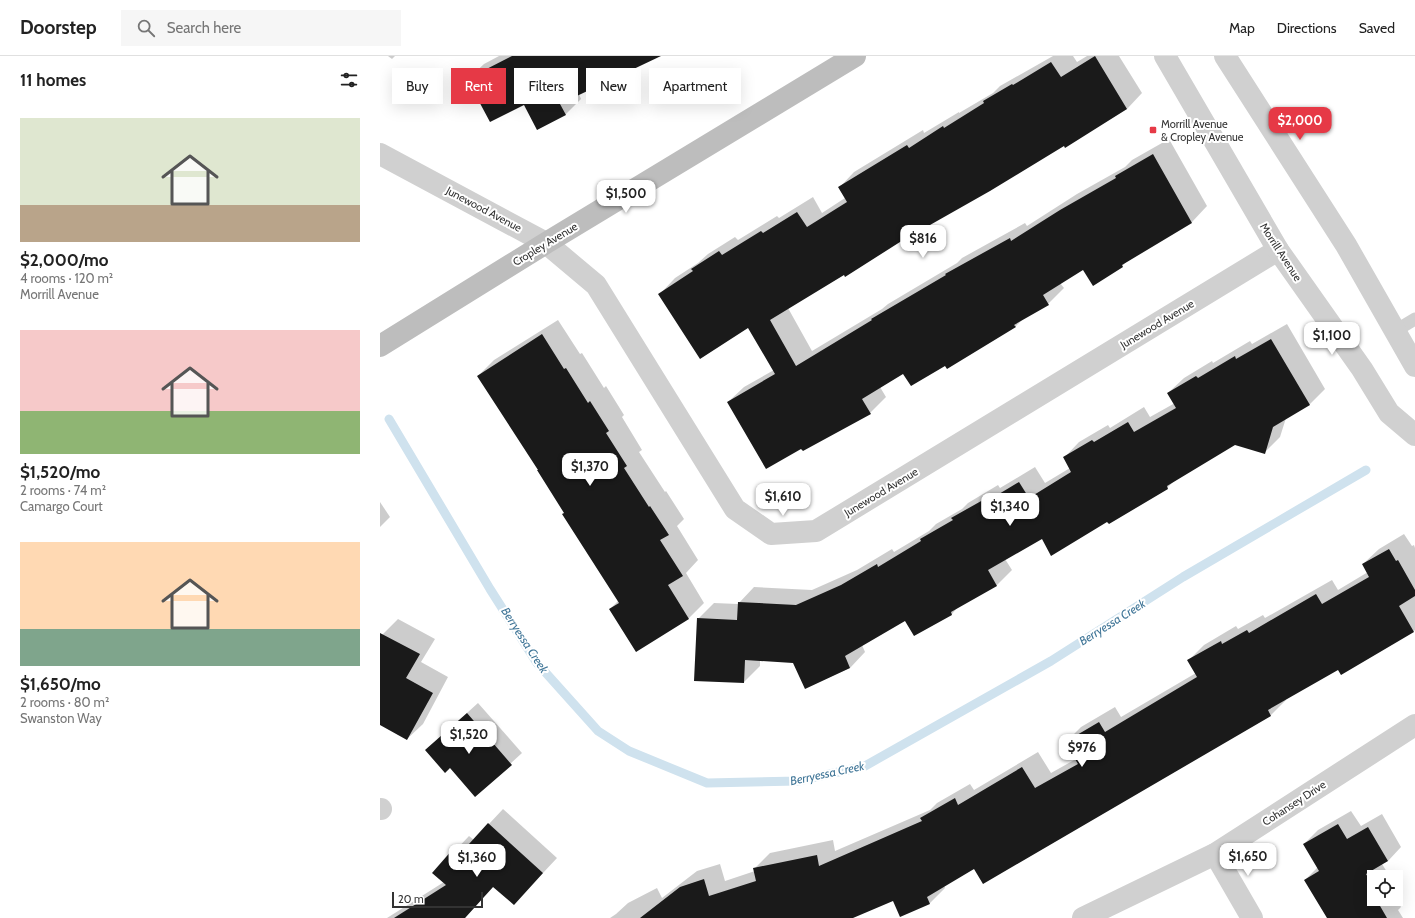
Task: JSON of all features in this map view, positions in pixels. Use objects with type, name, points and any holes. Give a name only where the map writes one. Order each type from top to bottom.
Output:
[{"type":"main road","name":"Cropley Avenue","points":[[380,346],[546,243],[855,56]]},
{"type":"street","name":"Morrill Avenue","points":[[1165,56],[1278,250],[1362,369],[1388,413],[1415,435]]},
{"type":"street","points":[[1225,56],[1235,66],[1346,245],[1415,366]]},
{"type":"street","name":"Junewood Avenue","points":[[380,154],[546,243],[596,285],[735,509],[771,534],[816,531],[1278,250]]},
{"type":"street","name":"Cohansey Drive","points":[[1083,918],[1215,854],[1415,725]]},
{"type":"street","points":[[1215,854],[1252,918]]},
{"type":"lane","points":[[1395,332],[1415,319]]},
{"type":"building","points":[[512,56],[661,56],[636,68],[586,68],[586,92],[578,95],[578,68],[514,68],[514,104],[560,104],[566,115],[537,130],[524,105],[490,122],[480,104],[506,104],[506,68],[489,68]]},
{"type":"building","points":[[1095,56],[1127,109],[1065,148],[1064,146],[770,320],[796,366],[872,320],[871,319],[946,275],[945,274],[1010,238],[1011,241],[1153,154],[1192,223],[1122,265],[1123,267],[1093,286],[1083,270],[1043,295],[1049,305],[1014,325],[1016,327],[947,369],[945,366],[911,386],[903,374],[862,399],[871,414],[803,451],[801,449],[766,469],[727,402],[775,374],[748,328],[700,359],[658,294],[693,271],[691,269],[719,251],[722,255],[761,231],[763,233],[797,212],[807,227],[847,202],[838,187],[907,145],[909,148],[943,126],[944,128],[984,103],[983,101],[1051,62],[1061,77]]},
{"type":"building","points":[[542,334],[564,369],[566,368],[588,403],[590,401],[609,431],[606,433],[627,466],[624,468],[669,535],[660,540],[683,576],[668,585],[689,619],[636,652],[609,609],[619,603],[562,514],[564,513],[538,470],[477,376]]},
{"type":"building","points":[[1271,339],[1310,405],[1273,427],[1265,454],[1235,445],[1167,486],[1168,489],[1109,524],[1107,522],[1051,556],[1042,539],[988,570],[997,586],[951,612],[952,615],[914,636],[905,621],[845,656],[850,668],[805,689],[793,663],[745,660],[744,683],[694,681],[697,618],[737,620],[738,602],[796,605],[841,585],[877,564],[878,567],[921,541],[920,539],[953,520],[951,518],[983,500],[984,503],[1019,482],[1029,498],[1071,472],[1063,457],[1092,440],[1094,442],[1128,422],[1134,432],[1176,408],[1167,393],[1196,376],[1198,378],[1235,356],[1236,359]]},
{"type":"building","points":[[1389,549],[1396,561],[1398,560],[1415,590],[1415,596],[1399,606],[1414,632],[1341,675],[1338,670],[1268,710],[1271,716],[983,884],[974,869],[927,897],[930,904],[900,917],[893,901],[853,918],[640,918],[680,887],[704,879],[709,896],[756,881],[753,868],[817,855],[819,866],[922,821],[920,818],[955,798],[958,805],[1022,767],[1035,788],[1078,764],[1065,742],[1099,722],[1105,732],[1197,677],[1187,660],[1221,641],[1222,644],[1247,630],[1249,633],[1316,594],[1322,604],[1369,577],[1362,564]]},
{"type":"building","points":[[380,633],[420,654],[406,678],[433,693],[407,740],[380,725]]},
{"type":"building","points":[[467,713],[512,765],[475,797],[450,768],[445,773],[425,750]]},
{"type":"building","points":[[488,823],[543,873],[514,905],[493,887],[465,918],[394,918],[446,885],[432,873],[453,849],[459,855]]},
{"type":"building","points":[[1338,824],[1347,839],[1368,827],[1388,861],[1373,870],[1367,870],[1367,906],[1380,906],[1387,918],[1327,918],[1304,880],[1319,871],[1303,844]]},
{"type":"waterway","name":"Berryessa Creek","points":[[389,419],[490,589],[537,663],[598,731],[629,751],[707,783],[798,781],[865,766],[1051,661],[1183,577],[1366,470]]},
{"type":"place","name":"Morrill Avenue & Cropley Avenue","points":[[1153,130]]}]
